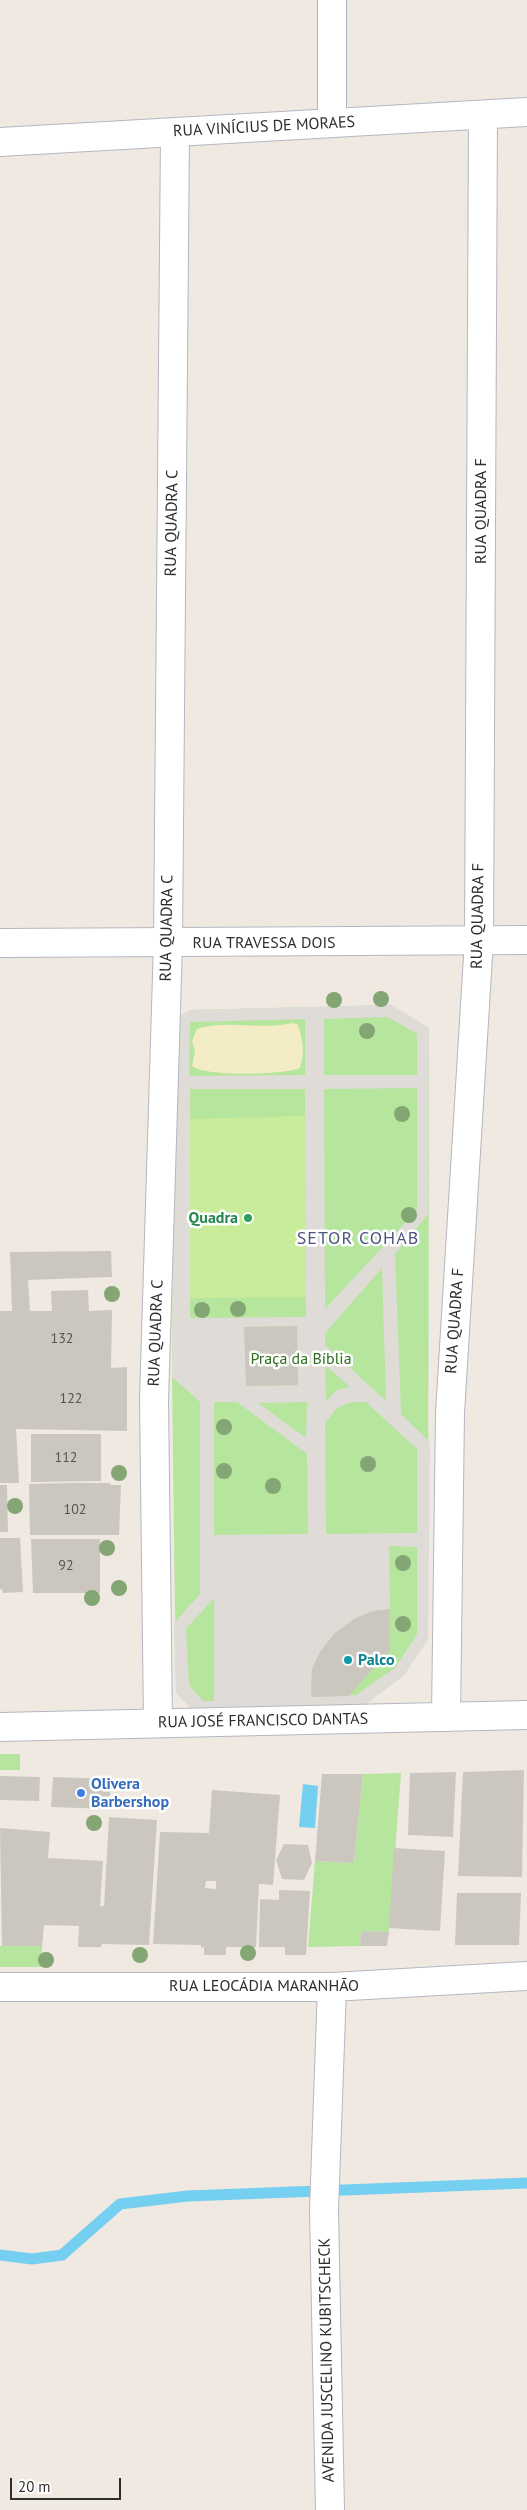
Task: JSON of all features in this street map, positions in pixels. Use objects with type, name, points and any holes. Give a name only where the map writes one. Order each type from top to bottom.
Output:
[{"type":"street","points":[[332,0],[332,123]]},
{"type":"street","name":"RUA VINÍCIUS DE MORAES","points":[[0,142],[527,112]]},
{"type":"street","name":"RUA QUADRA F","points":[[446,1717],[450,1413],[479,940],[483,114]]},
{"type":"street","name":"RUA QUADRA C","points":[[158,1723],[154,1400],[168,943],[175,132]]},
{"type":"street","name":"RUA TRAVESSA DOIS","points":[[0,943],[527,940]]},
{"type":"street","name":"RUA JOSÉ FRANCISCO DANTAS","points":[[0,1727],[527,1715]]},
{"type":"street","name":"RUA LEOCÁDIA MARANHÃO","points":[[0,1987],[332,1988],[527,1976]]},
{"type":"street","name":"AVENIDA JUSCELINO KUBITSCHECK","points":[[330,2510],[324,2210],[332,1988]]},
{"type":"green space","name":"Praça da Bíblia","points":[[391,1005],[429,1028],[428,1639],[404,1675],[363,1706],[195,1712],[176,1693],[172,1377],[175,1020],[190,1010]]},
{"type":"green space","name":"Quadra","points":[[305,1116],[306,1297],[189,1298],[189,1119]]},
{"type":"green space","points":[[0,1754],[20,1754],[20,1770],[0,1770]]},
{"type":"green space","points":[[401,1773],[389,1932],[361,1931],[360,1946],[308,1947],[315,1861],[354,1863],[363,1774]]},
{"type":"green space","points":[[0,1946],[42,1946],[42,1967],[0,1967]]},
{"type":"sand","points":[[297,1024],[301,1034],[303,1051],[300,1068],[278,1072],[245,1074],[212,1072],[200,1070],[192,1066],[195,1051],[192,1041],[197,1029],[221,1025],[268,1026]]},
{"type":"shaded area","points":[[391,1005],[429,1028],[428,1214],[395,1254],[401,1414],[430,1442],[428,1639],[404,1675],[363,1706],[195,1712],[176,1693],[174,1623],[200,1594],[200,1402],[172,1377],[175,1020],[190,1010]],"holes":[[[388,1017],[417,1034],[417,1075],[324,1075],[324,1019]],[[305,1019],[305,1075],[189,1076],[190,1022]],[[417,1088],[417,1210],[325,1309],[324,1089]],[[190,1089],[305,1089],[306,1317],[190,1318]],[[382,1268],[385,1400],[325,1345],[325,1333]],[[297,1326],[298,1385],[246,1386],[245,1327]],[[325,1365],[350,1387],[337,1390],[326,1401]],[[214,1402],[237,1402],[307,1454],[308,1534],[214,1535]],[[307,1402],[306,1438],[258,1403]],[[366,1402],[417,1449],[417,1533],[326,1534],[325,1423],[336,1409],[345,1404]],[[389,1546],[417,1547],[417,1634],[395,1668],[356,1695],[311,1697],[312,1669],[320,1652],[335,1633],[354,1619],[373,1611],[390,1609]],[[214,1598],[214,1701],[203,1701],[189,1685],[186,1629]]]},
{"type":"water","points":[[303,1784],[318,1786],[315,1828],[299,1827]]},
{"type":"building","points":[[111,1251],[112,1277],[28,1280],[30,1311],[52,1311],[51,1291],[88,1290],[89,1311],[112,1310],[111,1368],[127,1367],[127,1431],[16,1429],[19,1483],[0,1483],[0,1311],[12,1311],[10,1252]]},
{"type":"building","points":[[297,1326],[298,1385],[246,1386],[244,1327]]},
{"type":"building","points":[[31,1434],[101,1434],[101,1481],[31,1482]]},
{"type":"building","points":[[110,1483],[111,1485],[121,1485],[119,1535],[30,1535],[29,1484]]},
{"type":"building","points":[[0,1485],[7,1485],[8,1532],[0,1532]]},
{"type":"building","points":[[0,1538],[20,1538],[23,1592],[3,1593],[2,1589],[0,1589]]},
{"type":"building","points":[[31,1539],[100,1539],[100,1593],[33,1593]]},
{"type":"building","name":"Palco","points":[[390,1609],[390,1650],[348,1696],[311,1697],[312,1669],[320,1652],[335,1633],[354,1619],[373,1611]]},
{"type":"building","points":[[524,1770],[522,1877],[458,1876],[463,1772]]},
{"type":"building","points":[[456,1772],[453,1837],[408,1835],[410,1773]]},
{"type":"building","points":[[322,1774],[363,1774],[354,1863],[315,1861]]},
{"type":"building","points":[[0,1776],[40,1777],[39,1801],[0,1800]]},
{"type":"building","name":"Olivera Barbershop","points":[[53,1777],[111,1779],[109,1809],[51,1807]]},
{"type":"building","points":[[212,1790],[280,1795],[273,1885],[259,1884],[256,1947],[226,1947],[226,1955],[204,1955],[204,1947],[201,1948],[201,1945],[153,1944],[160,1832],[209,1833]],"holes":[[[206,1881],[216,1881],[216,1889],[205,1888]]]},
{"type":"building","points":[[109,1817],[157,1820],[149,1945],[102,1944],[101,1947],[78,1947],[79,1926],[44,1925],[42,1946],[2,1946],[0,1828],[50,1832],[48,1858],[103,1861],[100,1906],[104,1906]]},
{"type":"building","points":[[284,1844],[308,1845],[312,1863],[304,1880],[282,1879],[276,1860]]},
{"type":"building","points":[[394,1848],[445,1851],[440,1931],[389,1928]]},
{"type":"building","points":[[279,1890],[310,1891],[306,1955],[285,1955],[285,1947],[259,1947],[260,1899],[279,1900]]},
{"type":"building","points":[[457,1893],[521,1893],[519,1945],[455,1945]]},
{"type":"building","points":[[361,1931],[389,1932],[387,1946],[360,1946]]},
{"type":"waterway","points":[[0,2255],[32,2259],[62,2255],[120,2204],[188,2196],[527,2183]]},
{"type":"place","name":"Quadra","points":[[248,1218]]},
{"type":"place","name":"Palco","points":[[348,1660]]},
{"type":"place","name":"Olivera Barbershop","points":[[81,1793]]},
{"type":"district","name":"SETOR COHAB","points":[[358,1239]]}]
